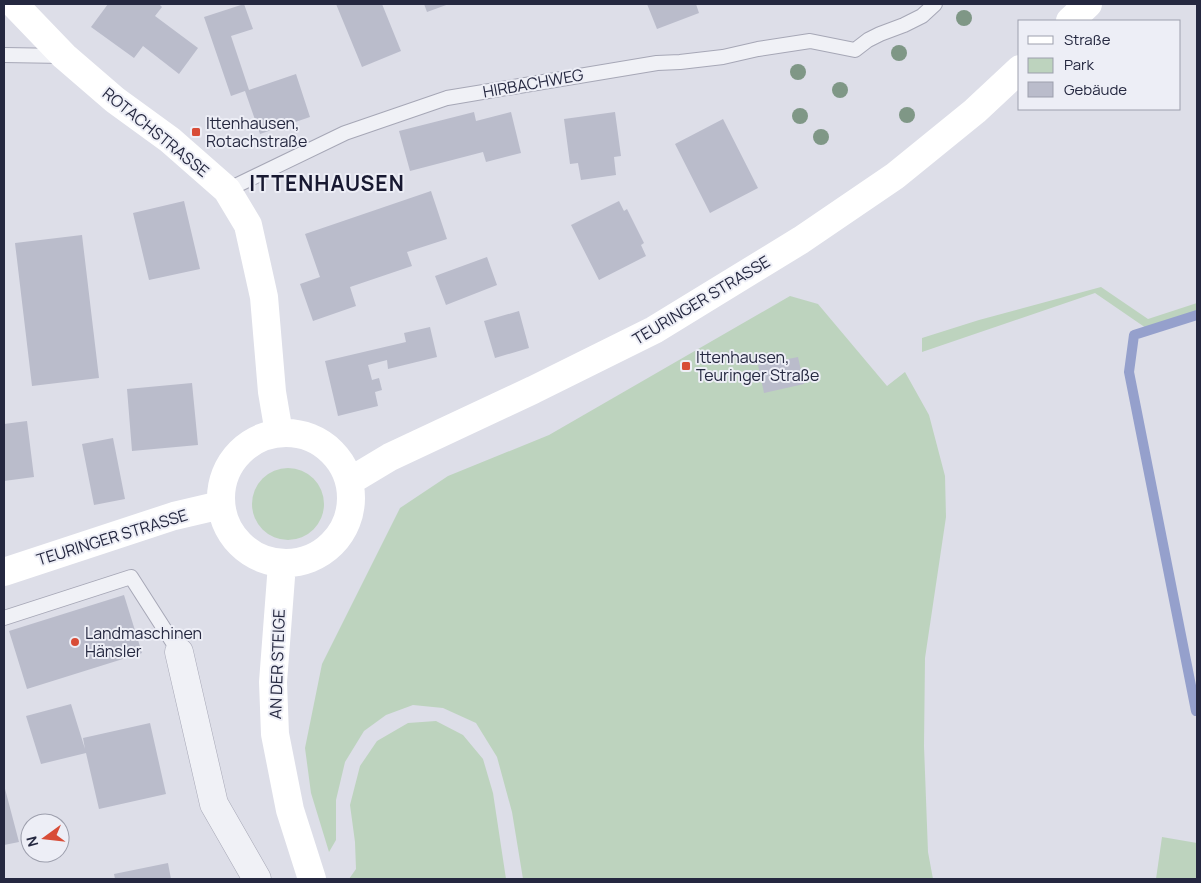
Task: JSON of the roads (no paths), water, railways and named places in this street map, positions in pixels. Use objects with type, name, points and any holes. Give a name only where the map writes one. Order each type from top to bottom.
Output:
[{"type":"street","name":"ROTACHSTRASSE","points":[[14,4],[64,56],[114,100],[170,140],[227,190],[248,225],[264,297],[272,392],[279,433]]},
{"type":"street","points":[[1071,20],[1088,4]]},
{"type":"street","name":"TEURINGER STRASSE","points":[[350,481],[390,457],[533,390],[654,330],[802,240],[895,176],[975,111],[1018,71]]},
{"type":"street","points":[[279,433],[297,433],[315,439],[331,450],[342,464],[350,481],[352,502],[348,522],[337,540],[322,554],[303,562],[282,564],[264,560],[247,552],[234,539],[225,523],[221,505],[222,485],[229,465],[242,449],[259,438],[279,433]]},
{"type":"street","name":"TEURINGER STRASSE","points":[[4,572],[174,516],[221,505]]},
{"type":"street","name":"AN DER STEIGE","points":[[282,564],[273,682],[275,734],[290,810],[312,879]]},
{"type":"street","points":[[179,652],[214,804],[257,879]]},
{"type":"lane","name":"HIRBACHWEG","points":[[227,190],[345,133],[447,98],[657,63],[723,57],[758,49],[810,41],[854,50],[880,34],[922,16],[935,4]]},
{"type":"lane","points":[[4,55],[64,56]]},
{"type":"lane","points":[[4,618],[131,577],[179,652]]},
{"type":"waterway","points":[[1196,711],[1129,372],[1134,335],[1197,315]]},
{"type":"place","name":"Ittenhausen, Rotachstraße","points":[[196,132]]},
{"type":"place","name":"Ittenhausen, Teuringer Straße","points":[[686,366]]},
{"type":"place","name":"Landmaschinen Hänsler","points":[[75,642]]},
{"type":"district","name":"ITTENHAUSEN","points":[[327,184]]}]
